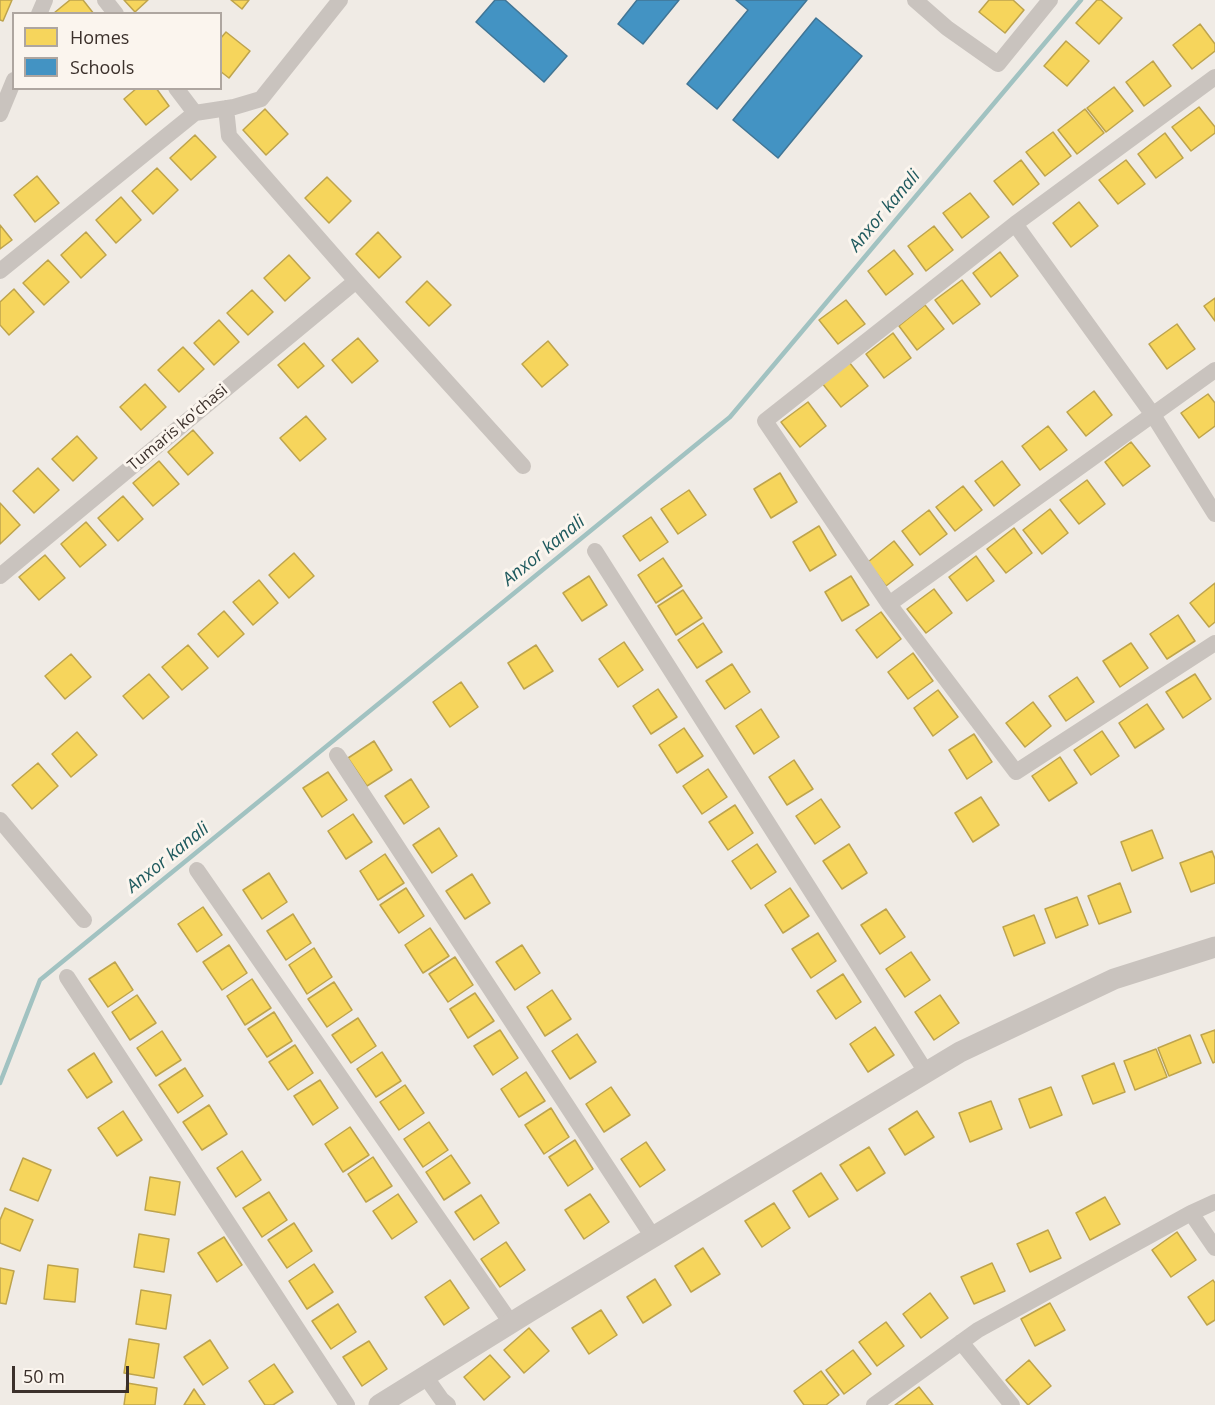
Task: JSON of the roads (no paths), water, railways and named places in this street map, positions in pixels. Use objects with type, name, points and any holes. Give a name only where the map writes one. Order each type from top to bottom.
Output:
[{"type":"street","points":[[105,0],[114,12]]},
{"type":"street","points":[[0,271],[195,113],[261,99],[340,0]]},
{"type":"street","points":[[915,0],[947,28],[998,63],[1050,0]]},
{"type":"street","points":[[1215,77],[1016,224],[765,421],[889,604],[1017,772],[1215,643]]},
{"type":"street","points":[[0,114],[12,85]]},
{"type":"street","points":[[178,90],[195,113]]},
{"type":"street","points":[[226,108],[229,136],[523,466]]},
{"type":"street","points":[[1016,224],[1153,415],[1215,514]]},
{"type":"street","name":"Tumaris ko'chasi","points":[[0,576],[356,281]]},
{"type":"street","points":[[889,604],[1215,370]]},
{"type":"street","points":[[595,551],[926,1072]]},
{"type":"street","points":[[337,755],[653,1237]]},
{"type":"street","points":[[0,820],[84,920]]},
{"type":"street","points":[[197,870],[511,1323]]},
{"type":"street","points":[[379,1405],[960,1052],[1114,980],[1215,947]]},
{"type":"street","points":[[67,977],[347,1405]]},
{"type":"street","points":[[874,1405],[988,1325],[1215,1202]]},
{"type":"street","points":[[1191,1213],[1215,1248]]},
{"type":"street","points":[[961,1342],[1012,1405]]},
{"type":"street","points":[[425,1376],[448,1405]]},
{"type":"waterway","name":"Anxor kanali","points":[[0,1083],[40,980],[730,417],[1081,0]]}]
